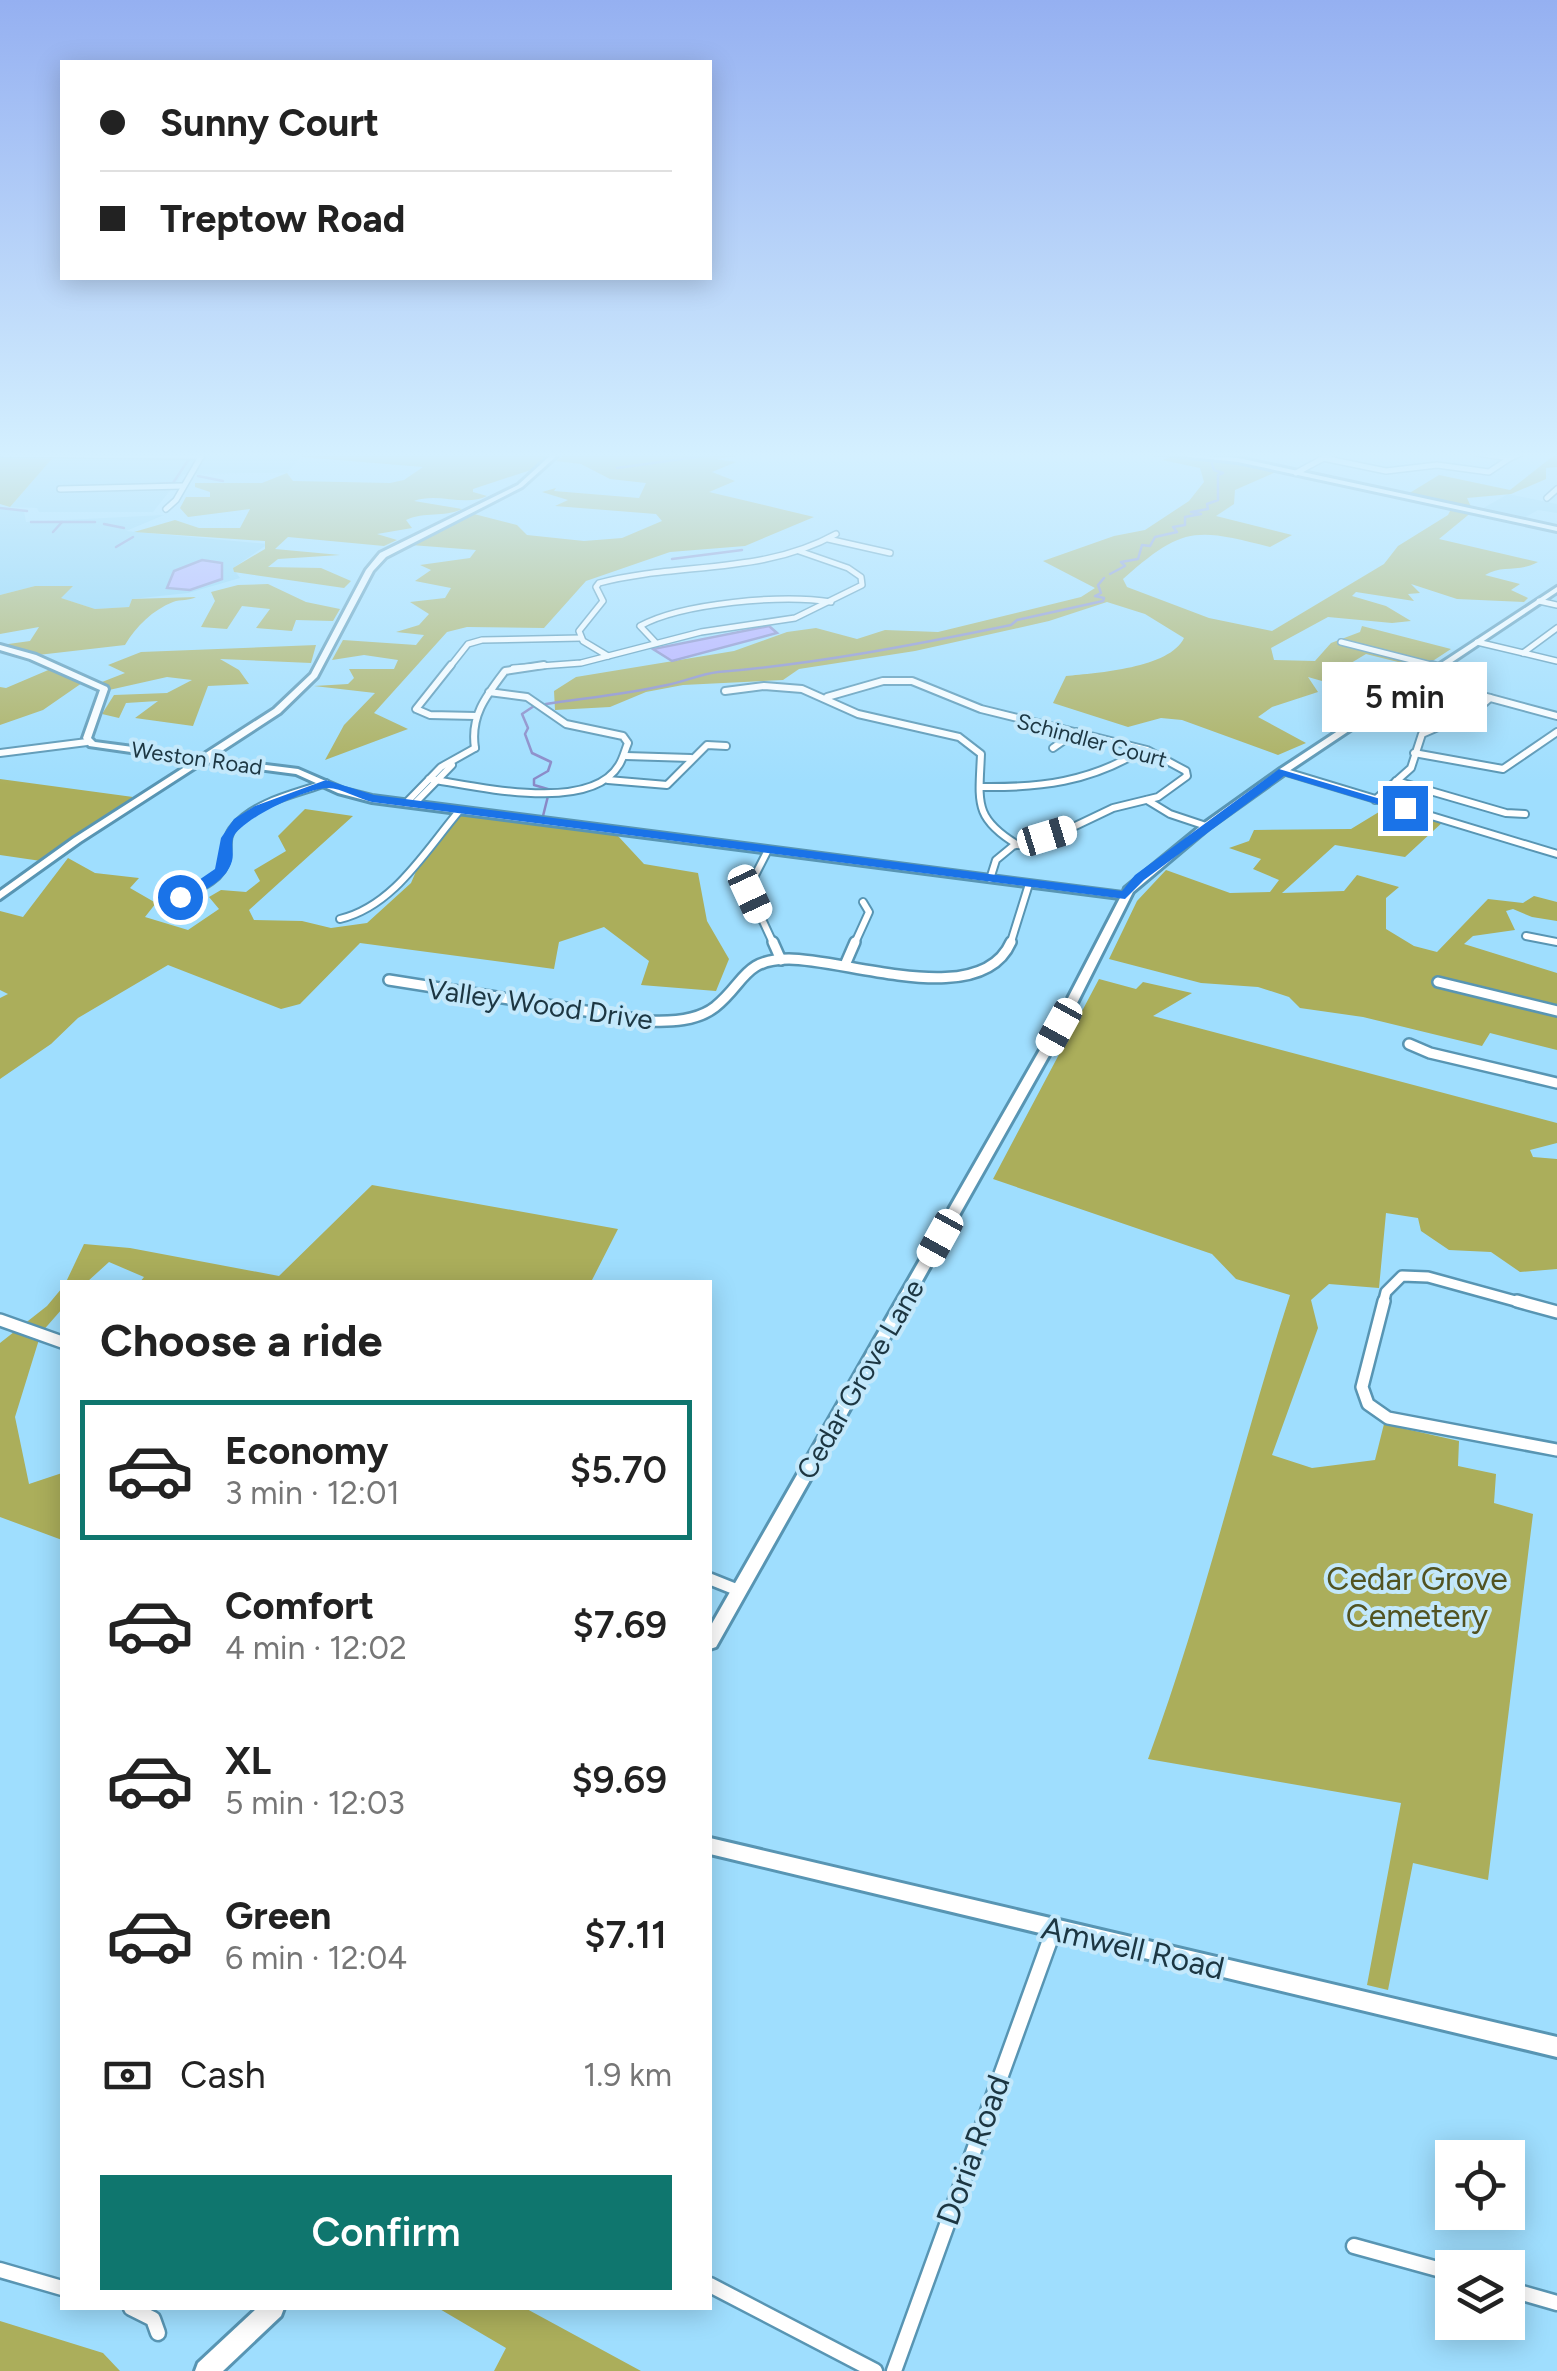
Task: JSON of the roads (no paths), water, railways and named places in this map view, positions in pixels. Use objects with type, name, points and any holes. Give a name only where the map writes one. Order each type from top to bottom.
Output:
[{"type":"street","points":[[218,756],[309,680],[376,564]]},
{"type":"street","points":[[580,638],[579,631],[603,601],[596,587],[600,583],[743,564]]},
{"type":"street","points":[[410,804],[433,779],[475,748],[472,728],[476,716],[505,671],[581,663],[656,642],[795,618],[862,585],[860,577],[835,564]]},
{"type":"street","name":"Cedar Grove Lane","points":[[712,1639],[1059,1027],[1125,896],[1206,826],[1283,771],[1557,590]]},
{"type":"street","points":[[656,642],[640,626],[664,613],[801,597],[832,602]]},
{"type":"street","points":[[1540,601],[1557,606]]},
{"type":"street","points":[[1523,653],[1557,628]]},
{"type":"street","points":[[476,716],[430,715],[416,709],[463,648],[482,640],[580,638],[608,656]]},
{"type":"street","points":[[1340,642],[1438,667]]},
{"type":"street","points":[[1478,642],[1557,662]]},
{"type":"street","points":[[0,647],[34,657],[104,688],[87,742],[0,753]]},
{"type":"street","points":[[1420,679],[1557,716]]},
{"type":"street","name":"Schindler Court","points":[[828,697],[880,682],[914,682],[980,709],[1171,760],[1182,767],[1186,776],[1162,795],[1113,808],[1068,829],[1018,845]]},
{"type":"street","points":[[725,690],[790,688],[828,697],[874,720],[956,736],[977,747],[981,754],[982,820],[1018,845],[1000,855],[990,879]]},
{"type":"street","points":[[489,692],[527,697],[566,724],[623,736],[628,742],[626,756],[608,780]]},
{"type":"street","points":[[1375,800],[1411,768],[1422,734],[1474,711],[1490,698]]},
{"type":"street","points":[[1053,748],[1076,732]]},
{"type":"street","points":[[1414,753],[1503,768],[1514,765],[1557,732]]},
{"type":"street","name":"Weston Road","points":[[87,742],[201,759],[218,756],[298,772],[357,796],[410,804],[1125,896]]},
{"type":"street","points":[[433,779],[550,794],[586,789],[608,780],[662,786],[706,745],[726,746]]},
{"type":"street","points":[[980,787],[1048,786],[1111,771],[1142,750]]},
{"type":"street","points":[[626,756],[692,758]]},
{"type":"street","points":[[0,896],[76,840],[201,759]]},
{"type":"street","points":[[1283,771],[1557,854]]},
{"type":"street","points":[[1396,782],[1506,813],[1525,814]]},
{"type":"street","points":[[180,897],[206,884],[220,871],[226,861],[227,838],[238,822],[260,809],[326,784]]},
{"type":"street","points":[[1148,800],[1170,814],[1206,826]]},
{"type":"street","points":[[340,919],[365,913],[382,902],[460,810]]},
{"type":"street","points":[[768,850],[748,888],[781,960]]},
{"type":"street","name":"Valley Wood Drive","points":[[389,980],[402,986],[664,1022],[707,1012],[717,1006],[744,972],[767,961],[845,965],[948,978],[989,970],[1006,954],[1029,884]]},
{"type":"street","points":[[1092,892],[1135,884]]},
{"type":"street","points":[[845,965],[868,912],[863,902]]},
{"type":"street","points":[[1526,936],[1557,942]]},
{"type":"street","points":[[1438,982],[1557,1011]]},
{"type":"street","points":[[1410,1044],[1430,1054],[1557,1083]]},
{"type":"street","points":[[1557,1312],[1428,1277],[1402,1276],[1393,1280],[1386,1292],[1362,1386],[1368,1404],[1388,1418],[1557,1450]]},
{"type":"street","points":[[0,1320],[60,1341]]},
{"type":"street","points":[[712,1580],[740,1591]]},
{"type":"street","name":"Amwell Road","points":[[712,1846],[1557,2046]]},
{"type":"street","name":"Doria Road","points":[[894,2371],[1054,1929]]},
{"type":"street","points":[[1354,2246],[1435,2268]]},
{"type":"street","points":[[0,2270],[60,2287]]},
{"type":"street","points":[[712,2286],[875,2371]]},
{"type":"street","points":[[1525,2294],[1557,2302]]},
{"type":"street","points":[[134,2310],[152,2320],[158,2333]]},
{"type":"street","points":[[206,2371],[271,2310]]},
{"type":"waterway","points":[[1110,574],[1125,566],[1123,564]]},
{"type":"waterway","points":[[546,704],[652,688],[712,673],[865,653],[1011,625],[1017,620],[1103,601],[1104,598],[1095,596],[1101,593],[1098,585],[1104,578]]},
{"type":"waterway","points":[[534,706],[522,714],[528,728],[525,734],[532,753],[551,762],[548,771],[534,779],[534,785],[551,790]]},
{"type":"waterway","points":[[543,816],[548,796]]},
{"type":"park label","name":"Cedar Grove Cemetery","points":[[1417,1598]]}]
